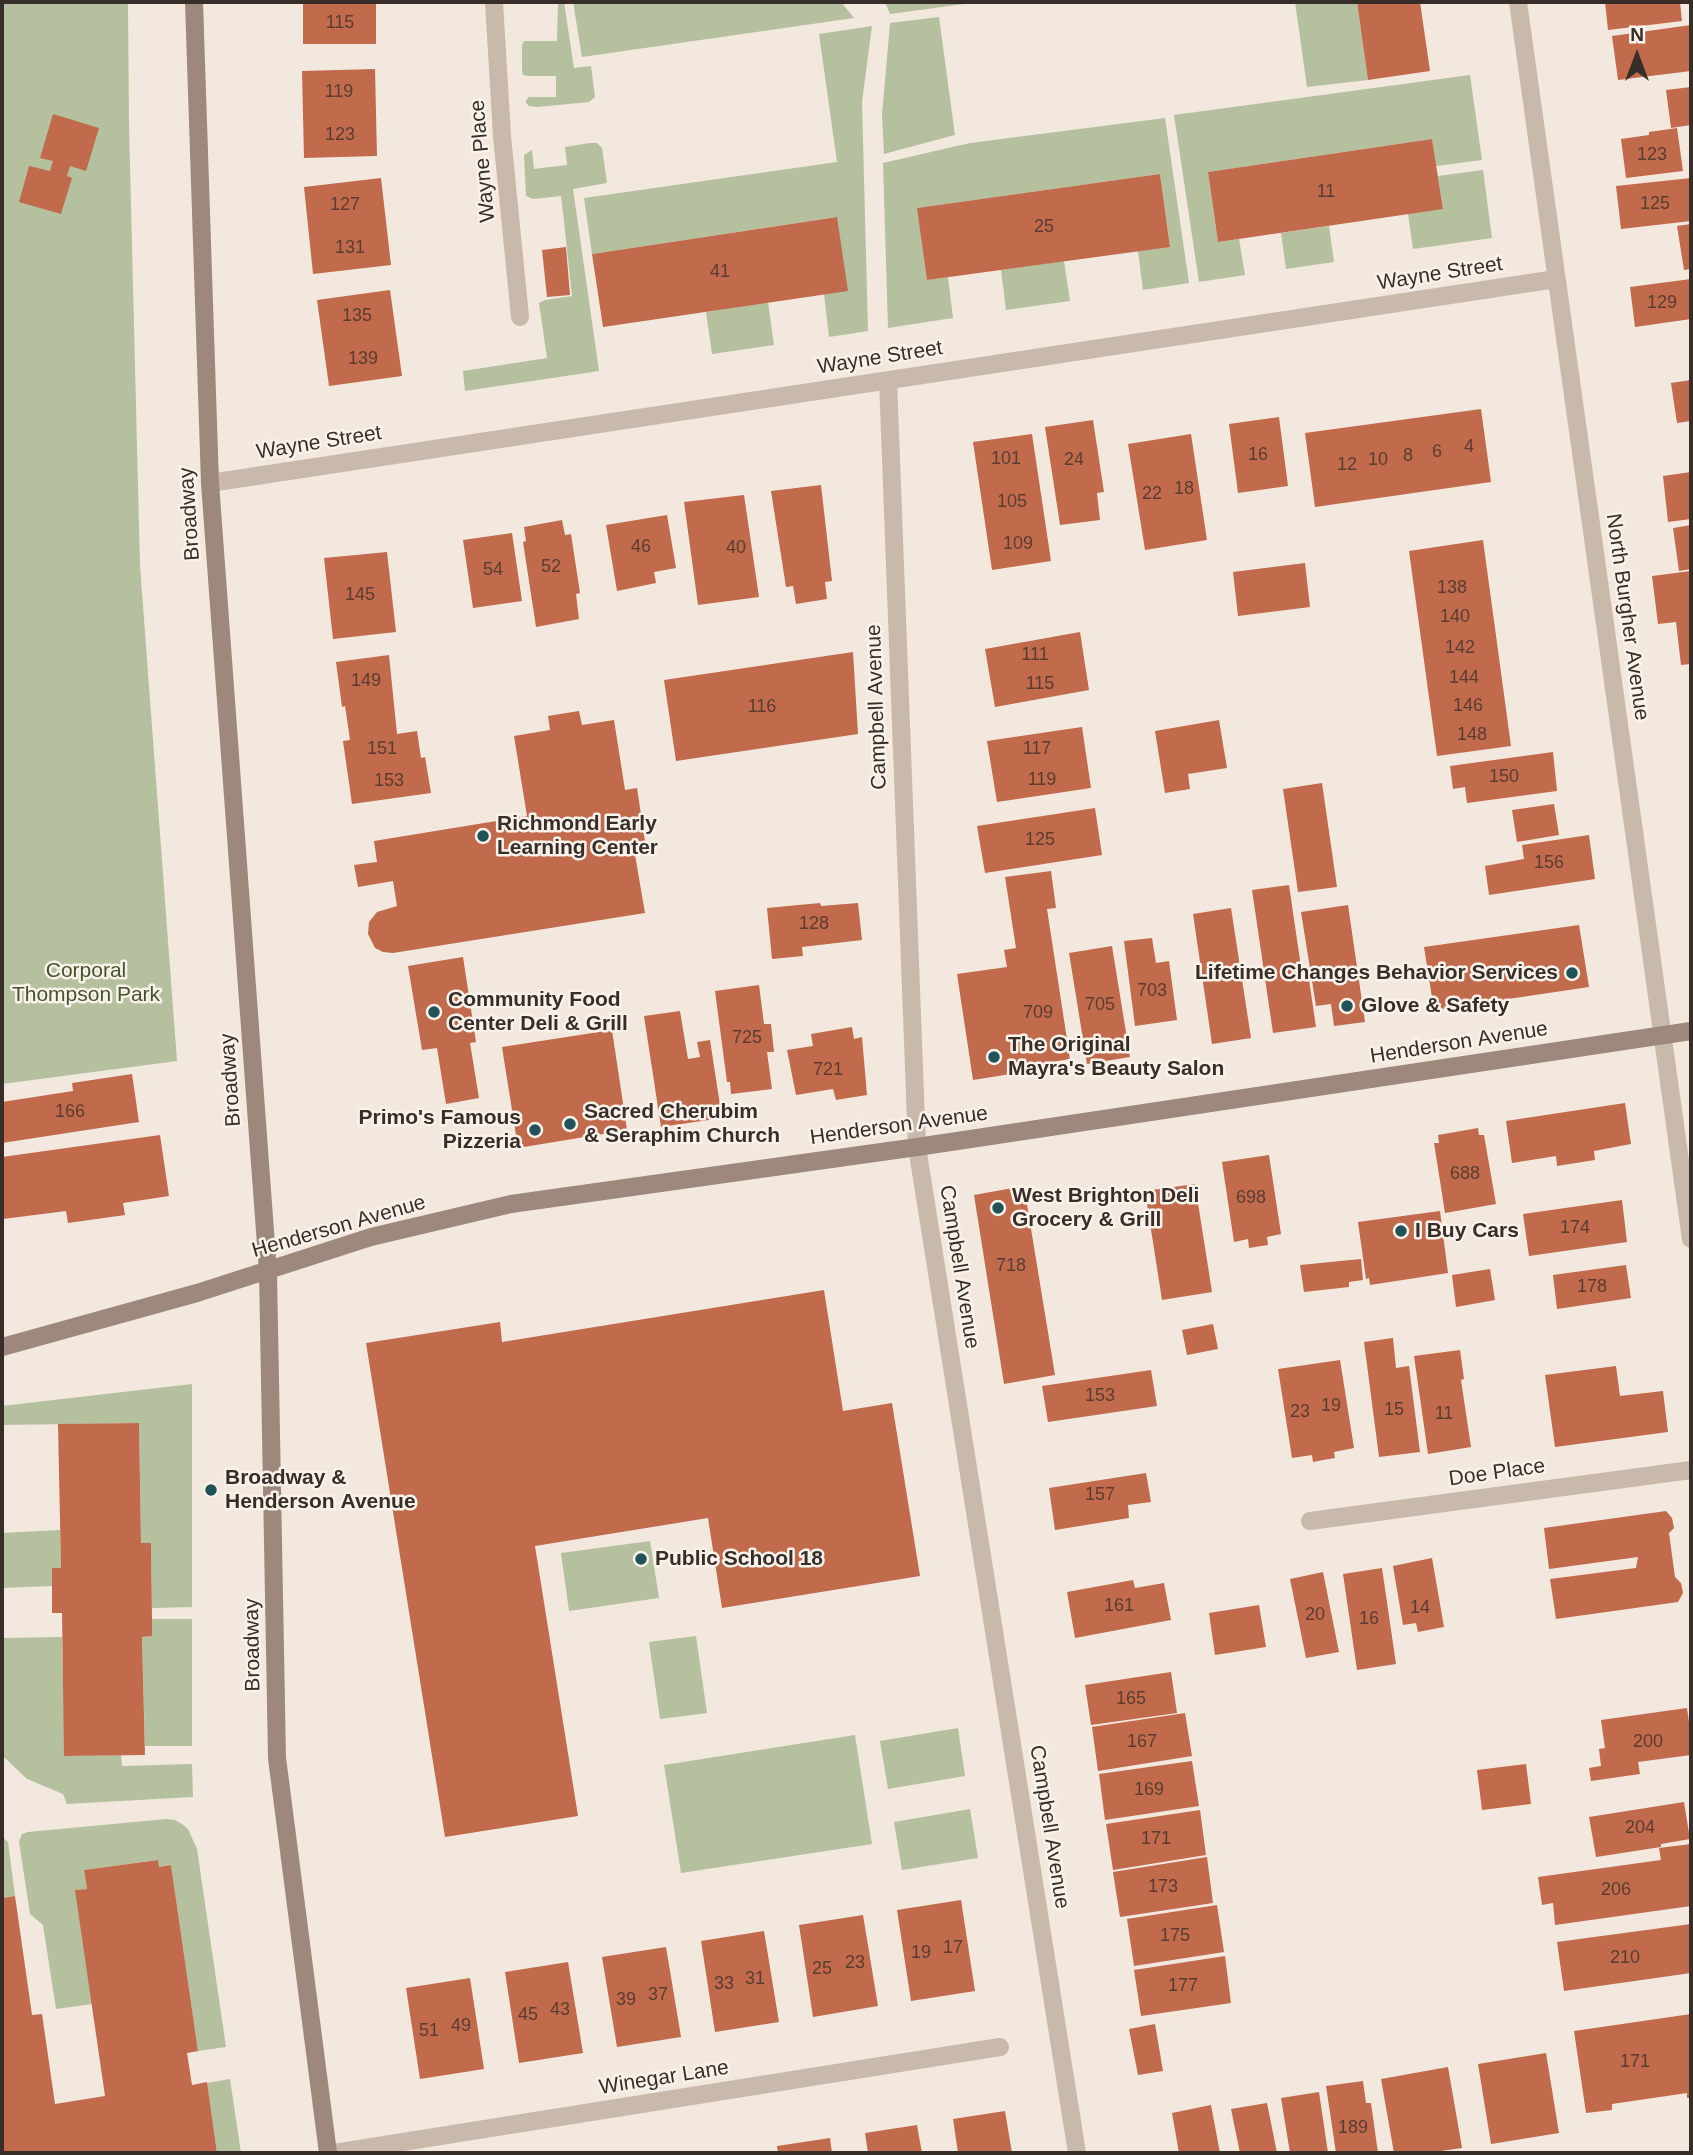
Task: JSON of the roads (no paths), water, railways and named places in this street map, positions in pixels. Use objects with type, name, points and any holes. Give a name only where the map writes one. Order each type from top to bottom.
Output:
[{"type":"street","name":"Broadway","points":[[194,2],[210,483],[268,1272],[277,1758],[328,2153]]},
{"type":"street","name":"Wayne Place","points":[[495,2],[502,136],[520,317]]},
{"type":"street","name":"North Burgher Avenue","points":[[1518,2],[1691,1239]]},
{"type":"street","name":"Wayne Street","points":[[210,483],[1556,279]]},
{"type":"street","name":"Campbell Avenue","points":[[888,380],[917,1147],[1077,2153]]},
{"type":"street","name":"Henderson Avenue","points":[[2,1347],[268,1272],[371,1237],[511,1204],[917,1147],[1691,1031]]},
{"type":"street","name":"Doe Place","points":[[1310,1521],[1691,1470]]},
{"type":"street","name":"Winegar Lane","points":[[334,2153],[1000,2047]]},
{"type":"place","name":"Richmond Early Learning Center","points":[[483,836]]},
{"type":"place","name":"Lifetime Changes Behavior Services","points":[[1572,973]]},
{"type":"place","name":"Glove & Safety","points":[[1347,1006]]},
{"type":"place","name":"Community Food Center Deli & Grill","points":[[434,1012]]},
{"type":"place","name":"The Original Mayra's Beauty Salon","points":[[994,1057]]},
{"type":"place","name":"Sacred Cherubim & Seraphim Church","points":[[570,1124]]},
{"type":"place","name":"Primo's Famous Pizzeria","points":[[535,1130]]},
{"type":"place","name":"West Brighton Deli Grocery & Grill","points":[[998,1208]]},
{"type":"place","name":"I Buy Cars","points":[[1401,1231]]},
{"type":"place","name":"Broadway & Henderson Avenue","points":[[211,1490]]},
{"type":"place","name":"Public School 18","points":[[641,1559]]},
{"type":"park label","name":"Corporal Thompson Park","points":[[86,983]]}]
